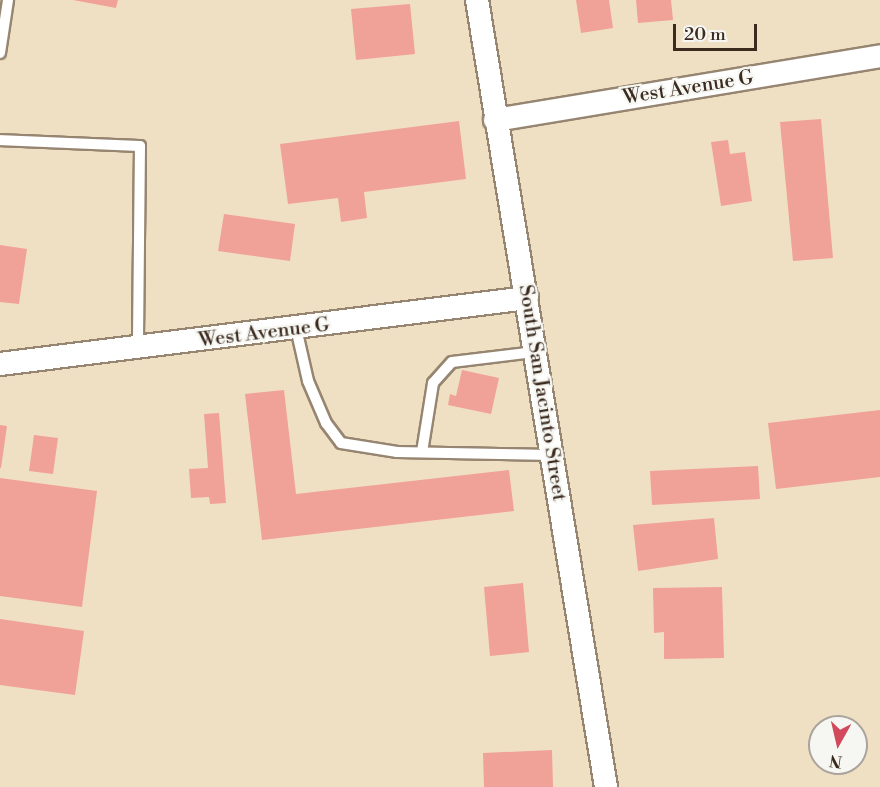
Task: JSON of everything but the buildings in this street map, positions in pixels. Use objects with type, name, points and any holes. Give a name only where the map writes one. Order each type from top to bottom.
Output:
[{"type":"street","name":"South San Jacinto Street","points":[[477,0],[606,787]]},
{"type":"street","name":"West Avenue G","points":[[495,120],[880,56]]},
{"type":"street","name":"West Avenue G","points":[[0,364],[138,349],[527,298]]},
{"type":"lane","points":[[0,53],[8,0]]},
{"type":"lane","points":[[0,140],[140,146],[138,349]]},
{"type":"lane","points":[[296,328],[308,381],[326,423],[341,443],[397,452],[552,455]]},
{"type":"lane","points":[[422,452],[433,383],[452,362],[536,352]]}]
